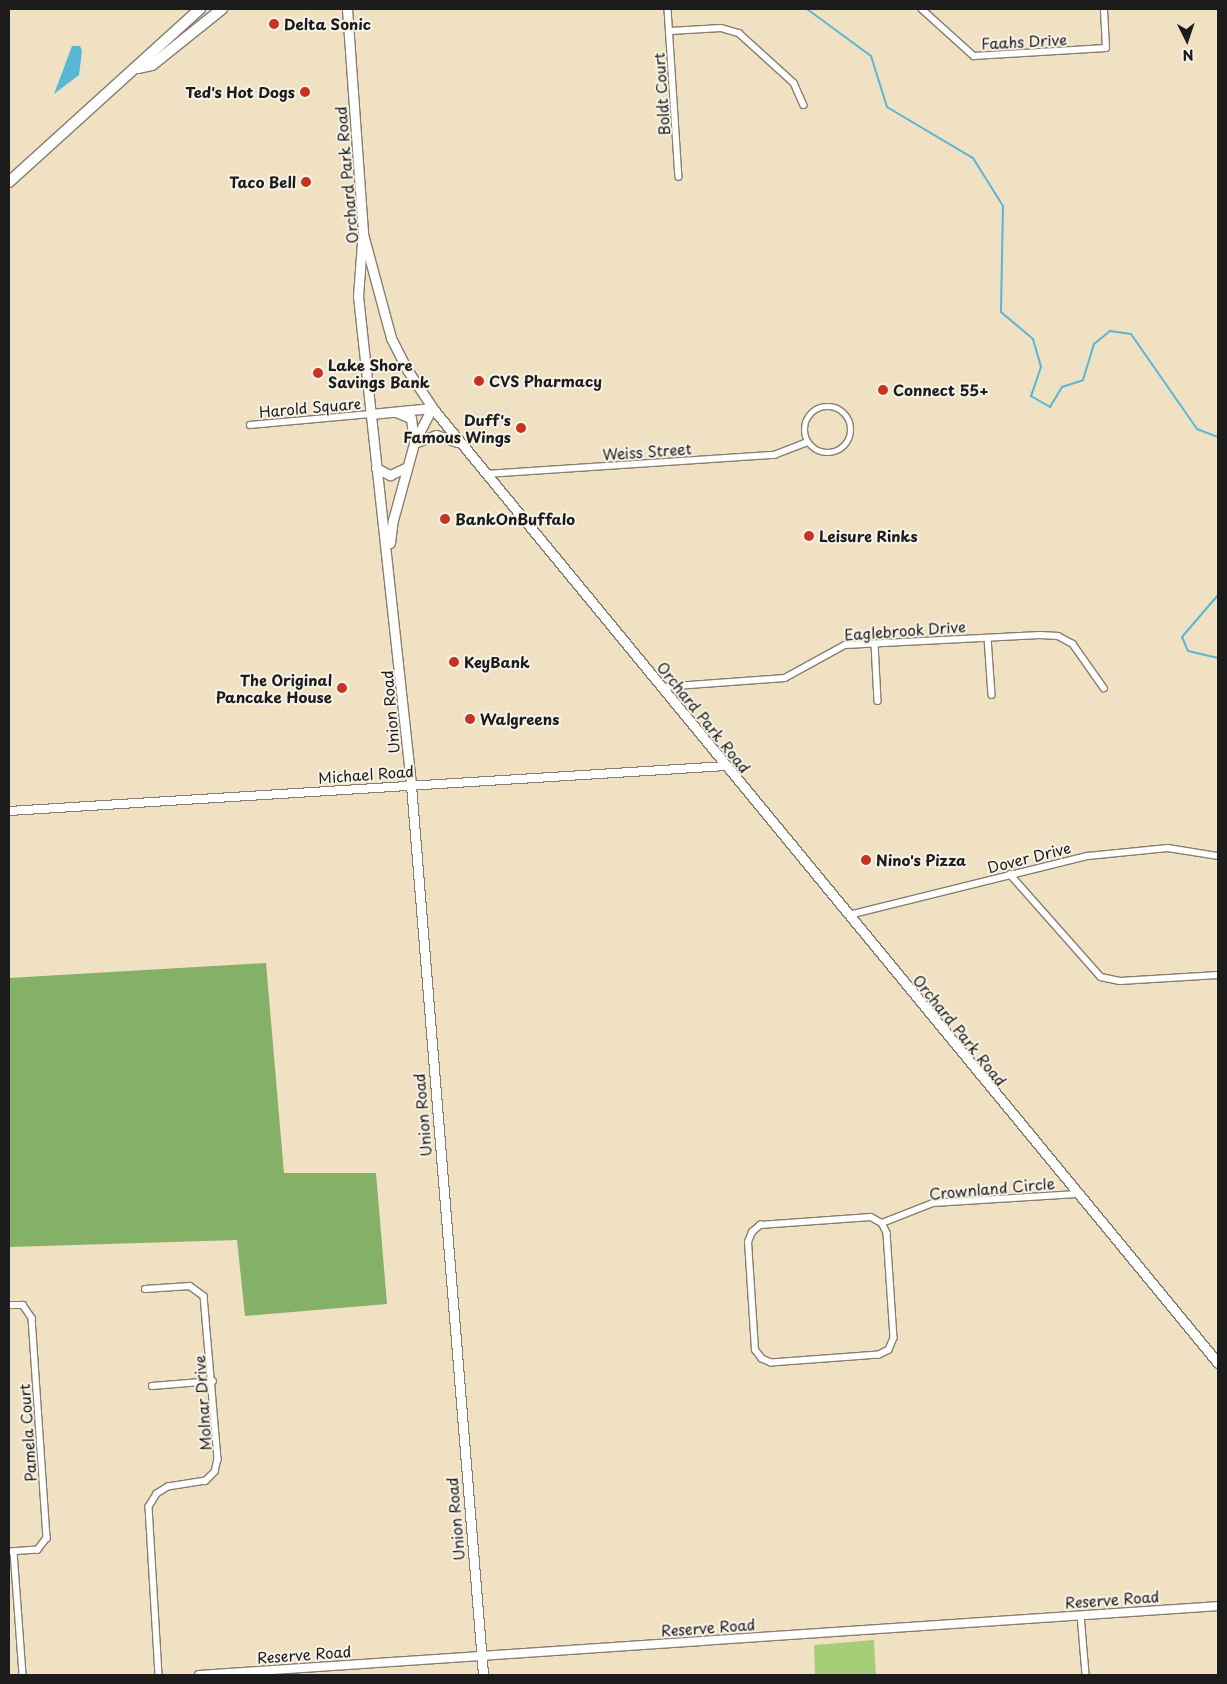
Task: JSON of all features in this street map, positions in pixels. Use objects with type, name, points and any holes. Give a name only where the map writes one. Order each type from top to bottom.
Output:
[{"type":"highway","points":[[9,182],[138,68],[148,54],[200,9]]},
{"type":"highway","points":[[138,68],[152,65],[222,9]]},
{"type":"main road","name":"Orchard Park Road","points":[[347,9],[362,234],[391,338],[432,408],[1218,1363]]},
{"type":"main road","name":"Union Road","points":[[362,234],[358,296],[376,468],[388,553],[411,785],[483,1675]]},
{"type":"main road","name":"Union Road","points":[[388,553],[393,520],[414,443],[432,408]]},
{"type":"main road","points":[[371,414],[432,408]]},
{"type":"main road","points":[[392,411],[411,418],[414,443],[436,435],[461,443]]},
{"type":"main road","points":[[376,468],[390,475],[407,467]]},
{"type":"street","name":"Boldt Court","points":[[668,9],[679,177]]},
{"type":"street","name":"Faahs Drive","points":[[922,9],[974,56],[1106,48],[1104,9]]},
{"type":"street","points":[[670,31],[721,28],[739,33],[794,83],[804,105]]},
{"type":"street","points":[[835,408],[849,419],[851,437],[840,451],[822,453],[808,442],[806,424],[817,410],[835,408]]},
{"type":"street","name":"Harold Square","points":[[250,425],[371,414]]},
{"type":"street","name":"Weiss Street","points":[[486,474],[774,455],[808,442]]},
{"type":"street","name":"Eaglebrook Drive","points":[[662,687],[776,680],[795,674],[836,648],[875,644],[1040,635],[1066,639],[1079,650],[1104,688]]},
{"type":"street","points":[[988,638],[992,695]]},
{"type":"street","points":[[875,644],[878,702]]},
{"type":"street","name":"Michael Road","points":[[9,811],[726,766]]},
{"type":"street","name":"Dover Drive","points":[[848,915],[1088,856],[1144,848],[1183,849],[1218,856]]},
{"type":"street","points":[[1010,874],[1101,977],[1120,982],[1218,975]]},
{"type":"street","name":"Crownland Circle","points":[[882,1223],[933,1204],[1077,1194]]},
{"type":"street","points":[[871,1217],[882,1223],[887,1233],[894,1338],[889,1350],[878,1356],[771,1363],[762,1359],[755,1344],[748,1242],[752,1232],[760,1225],[871,1217]]},
{"type":"street","name":"Molnar Drive","points":[[145,1289],[190,1286],[204,1296],[213,1381],[218,1459],[215,1472],[200,1483],[162,1490],[149,1507],[159,1675]]},
{"type":"street","name":"Pamela Court","points":[[9,1304],[23,1305],[32,1318],[47,1538],[38,1550],[11,1552]]},
{"type":"street","points":[[152,1386],[213,1381]]},
{"type":"street","points":[[11,1552],[23,1675]]},
{"type":"street","name":"Reserve Road","points":[[199,1675],[239,1674],[1218,1606]]},
{"type":"street","points":[[1081,1615],[1086,1675]]},
{"type":"green space","points":[[266,963],[284,1173],[376,1173],[387,1304],[245,1316],[237,1240],[9,1247],[9,978]]},
{"type":"green space","points":[[874,1640],[876,1675],[815,1675],[814,1645]]},
{"type":"water","points":[[72,46],[80,46],[82,51],[79,75],[54,94]]},
{"type":"waterway","points":[[807,9],[871,56],[887,107],[973,158],[1003,206],[1001,312],[1033,339],[1041,367],[1031,396],[1050,407],[1062,387],[1083,380],[1094,344],[1110,331],[1131,334],[1197,429],[1218,437]]},
{"type":"waterway","points":[[1218,595],[1182,637],[1188,651],[1218,658]]},
{"type":"place","name":"Delta Sonic","points":[[274,24]]},
{"type":"place","name":"Ted's Hot Dogs","points":[[305,92]]},
{"type":"place","name":"Taco Bell","points":[[306,182]]},
{"type":"place","name":"Lake Shore Savings Bank","points":[[318,373]]},
{"type":"place","name":"CVS Pharmacy","points":[[479,381]]},
{"type":"place","name":"Connect 55+","points":[[883,390]]},
{"type":"place","name":"Duff's Famous Wings","points":[[521,428]]},
{"type":"place","name":"BankOnBuffalo","points":[[445,519]]},
{"type":"place","name":"Leisure Rinks","points":[[809,536]]},
{"type":"place","name":"KeyBank","points":[[454,662]]},
{"type":"place","name":"The Original Pancake House","points":[[342,688]]},
{"type":"place","name":"Walgreens","points":[[470,719]]},
{"type":"place","name":"Nino's Pizza","points":[[866,860]]}]
